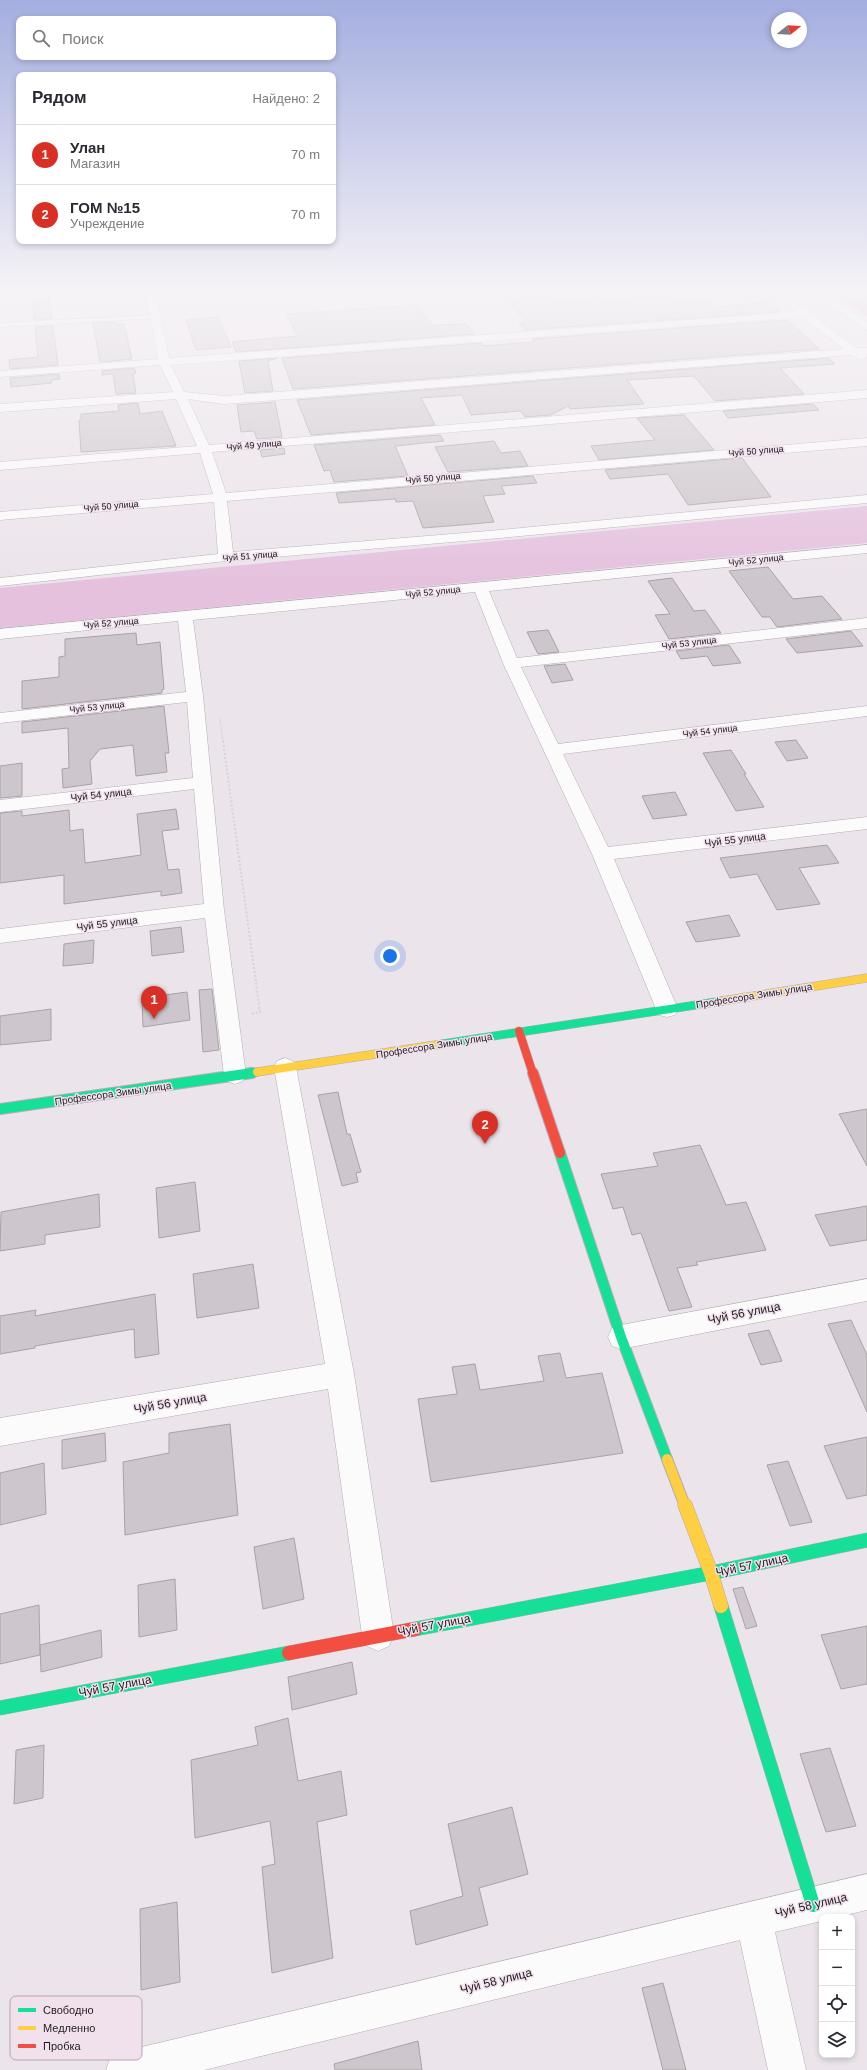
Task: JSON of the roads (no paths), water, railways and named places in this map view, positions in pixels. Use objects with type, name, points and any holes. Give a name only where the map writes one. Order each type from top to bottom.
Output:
[{"type":"street","points":[[178,389],[205,449],[220,496],[226,557]]},
{"type":"street","points":[[0,408],[181,395],[224,400],[374,389]]},
{"type":"street","name":"Чуй 49 улица","points":[[0,466],[867,394]]},
{"type":"street","name":"Чуй 50 улица","points":[[0,516],[220,496],[867,442]]},
{"type":"street","name":"Чуй 51 улица","points":[[0,582],[226,557],[500,534],[867,499]]},
{"type":"street","name":"Чуй 52 улица","points":[[0,634],[867,549]]},
{"type":"street","points":[[480,587],[510,663],[602,854],[667,1009]]},
{"type":"street","points":[[185,616],[195,696],[201,783],[214,910],[235,1075]]},
{"type":"street","name":"Чуй 53 улица","points":[[510,663],[867,623]]},
{"type":"street","name":"Чуй 53 улица","points":[[0,718],[195,696]]},
{"type":"street","name":"Чуй 54 улица","points":[[552,750],[867,711]]},
{"type":"street","name":"Чуй 54 улица","points":[[0,806],[201,783]]},
{"type":"street","name":"Чуй 55 улица","points":[[602,854],[867,823]]},
{"type":"street","name":"Чуй 55 улица","points":[[0,936],[214,910]]},
{"type":"street","name":"Профессора Зимы улица","points":[[0,1109],[235,1075],[867,978]]},
{"type":"street","points":[[520,1031],[621,1337],[711,1573],[812,1905]]},
{"type":"street","points":[[285,1067],[340,1374],[378,1635]]},
{"type":"street","name":"Чуй 56 улица","points":[[621,1337],[867,1290]]},
{"type":"street","name":"Чуй 56 улица","points":[[0,1432],[340,1374]]},
{"type":"street","name":"Чуй 57 улица","points":[[0,1708],[378,1635],[711,1573],[867,1540]]},
{"type":"street","name":"Чуй 58 улица","points":[[126,2070],[867,1892]]},
{"type":"street","points":[[754,1919],[787,2070]]},
{"type":"place","name":"Улан","points":[[154,1019]]},
{"type":"place","name":"ГОМ №15","points":[[485,1144]]}]
